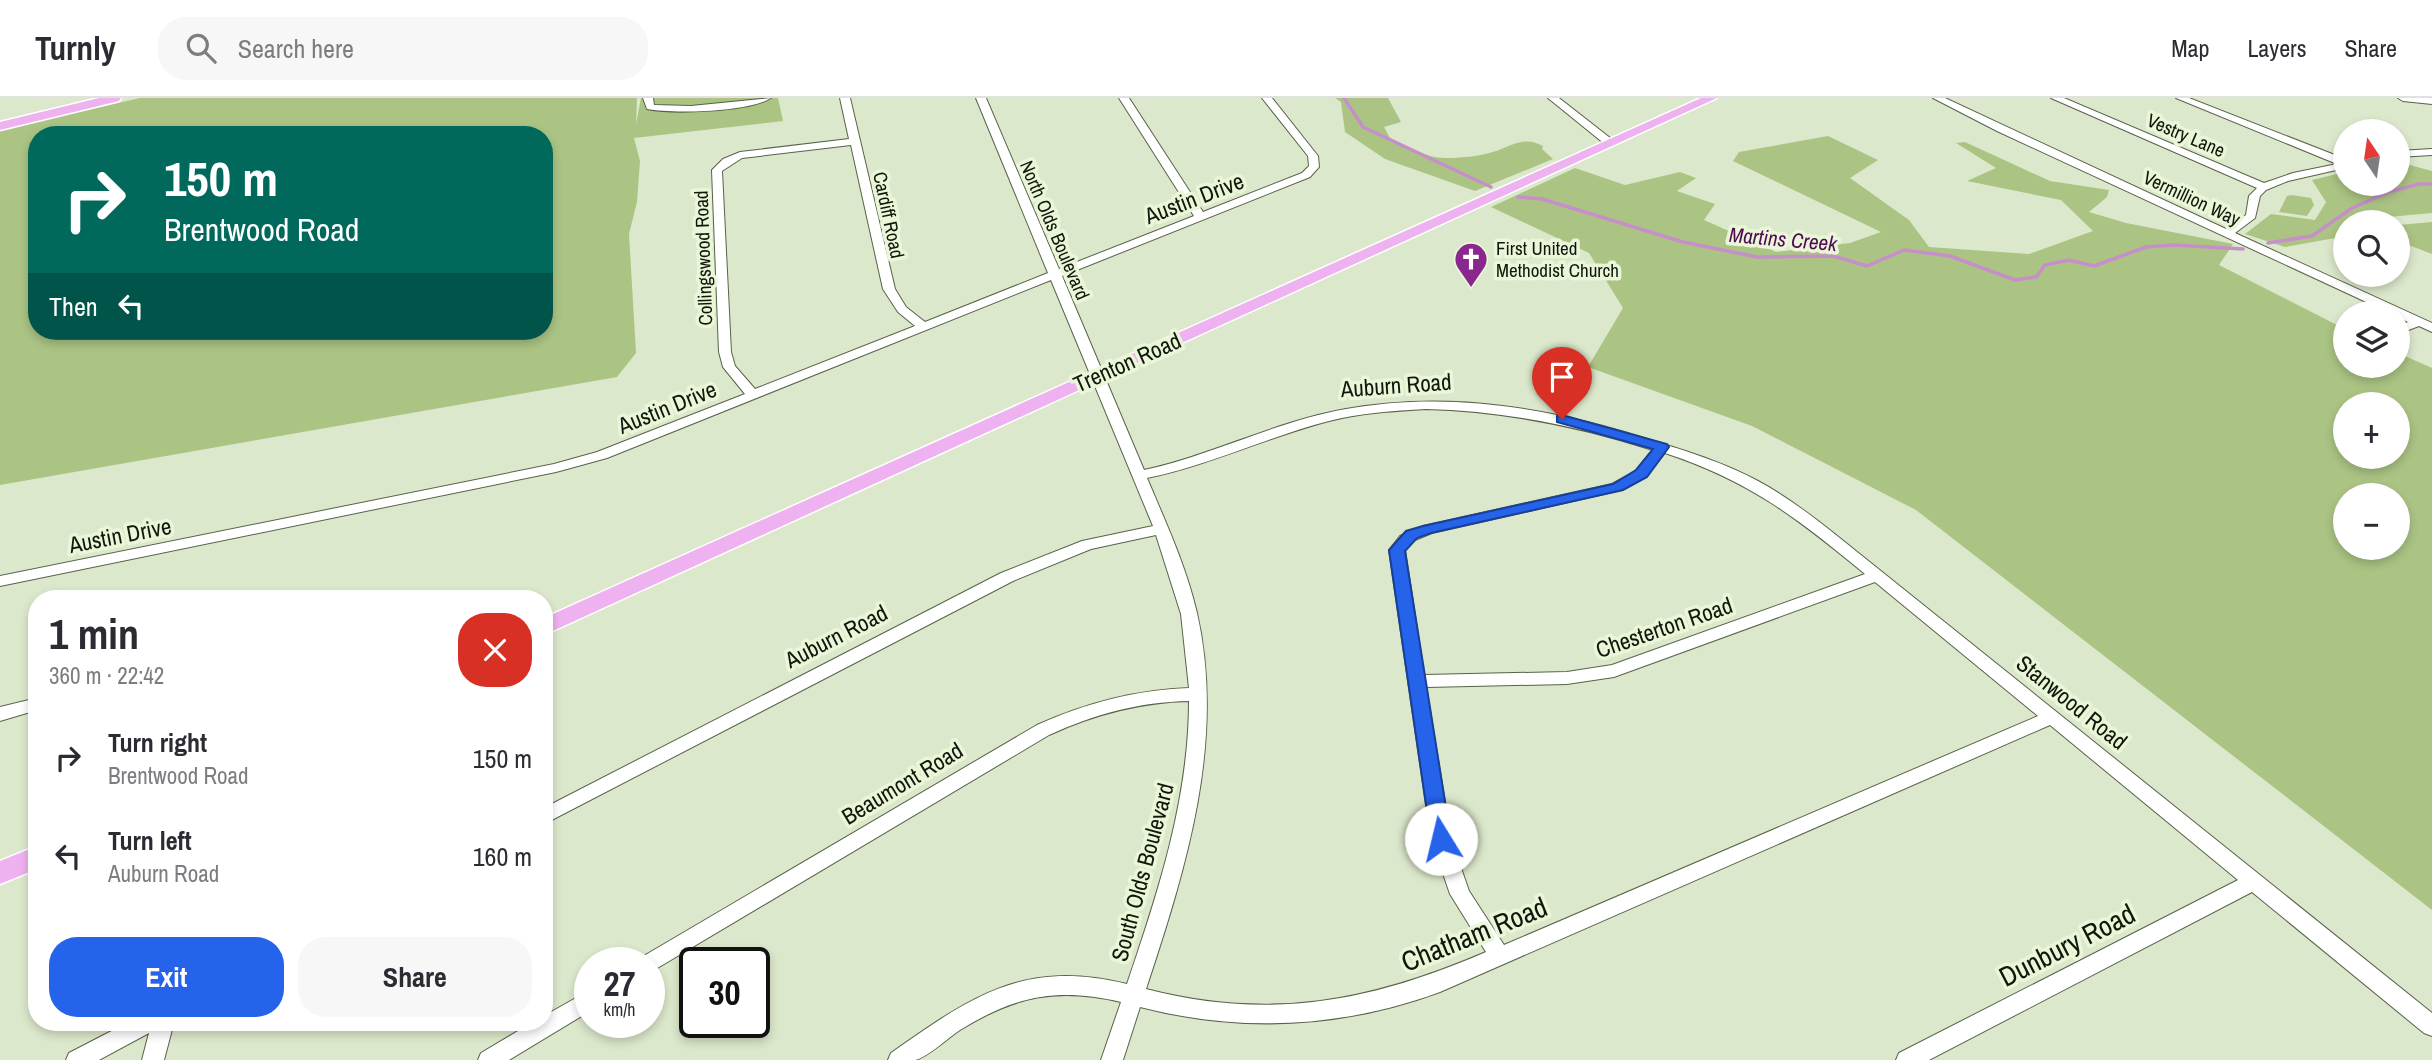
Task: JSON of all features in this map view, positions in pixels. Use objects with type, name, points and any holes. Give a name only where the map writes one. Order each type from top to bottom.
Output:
[{"type":"main road","points":[[0,126],[116,98]]},
{"type":"main road","name":"Trenton Road","points":[[553,623],[1711,98]]},
{"type":"main road","points":[[0,873],[28,861]]},
{"type":"street","points":[[648,98],[650,107],[666,109],[748,103],[766,98]]},
{"type":"street","name":"Cardiff Road","points":[[845,98],[889,289],[902,309],[924,327]]},
{"type":"street","name":"North Olds Boulevard","points":[[981,98],[1096,375]]},
{"type":"street","points":[[1124,98],[1201,218]]},
{"type":"street","name":"Austin Drive","points":[[0,581],[556,468],[602,455],[1293,182],[1311,172],[1315,165],[1313,156],[1267,98]]},
{"type":"street","points":[[1553,98],[1610,143]]},
{"type":"street","name":"Vermillion Way","points":[[1938,98],[2000,130],[2432,328]]},
{"type":"street","name":"Vestry Lane","points":[[2056,98],[2264,187]]},
{"type":"street","points":[[2181,98],[2333,159]]},
{"type":"street","points":[[2403,98],[2432,101]]},
{"type":"street","name":"Collingswood Road","points":[[753,395],[729,367],[725,352],[717,170],[740,155],[855,141]]},
{"type":"street","points":[[2410,153],[2432,152]]},
{"type":"street","points":[[2228,234],[2251,216],[2254,198],[2264,187],[2333,167]]},
{"type":"street","points":[[2410,325],[2419,322]]},
{"type":"street","name":"South Olds Boulevard","points":[[1096,375],[1162,528],[1186,598],[1195,641],[1199,694],[1198,736],[1188,804],[1177,853],[1112,1060]]},
{"type":"street","name":"Auburn Road","points":[[1139,476],[1198,462],[1311,421],[1396,407],[1454,405],[1518,411],[1579,423],[1662,447]]},
{"type":"street","points":[[1500,956],[1466,906],[1450,870],[1441,839],[1397,550],[1405,540],[1428,529],[1618,487],[1642,474],[1662,447]]},
{"type":"street","name":"Stanwood Road","points":[[1662,447],[1710,464],[1767,492],[1877,575],[2432,1026]]},
{"type":"street","name":"Auburn Road","points":[[553,812],[1007,577],[1087,545],[1162,528]]},
{"type":"street","name":"Chesterton Road","points":[[1415,681],[1567,678],[1614,671],[1877,575]]},
{"type":"street","name":"Beaumont Road","points":[[665,954],[1043,730],[1075,715],[1124,699],[1199,694]]},
{"type":"street","points":[[0,714],[28,706]]},
{"type":"street","name":"Chatham Road","points":[[899,1060],[952,1022],[1015,992],[1063,984],[1097,987],[1187,1008],[1244,1016],[1308,1015],[1370,1004],[1433,985],[2052,717]]},
{"type":"street","name":"Dunbury Road","points":[[1907,1060],[2253,881]]},
{"type":"street","points":[[553,1022],[574,1010]]},
{"type":"street","points":[[77,1060],[133,1031]]},
{"type":"street","points":[[153,1060],[161,1031]]},
{"type":"street","points":[[489,1060],[538,1031]]},
{"type":"green space","points":[[140,98],[637,98],[636,124],[641,98],[778,98],[783,121],[634,138],[640,161],[637,202],[629,234],[636,353],[617,377],[0,485],[0,130]]},
{"type":"green space","points":[[1335,98],[1388,98],[1401,122],[1384,127],[1390,138],[1432,156],[1472,156],[1490,153],[1519,142],[1530,142],[1543,146],[1542,149],[1553,159],[1475,191],[1385,159],[1345,132],[1341,102]]},
{"type":"green space","points":[[1828,136],[1878,160],[1850,178],[1909,220],[1929,247],[2029,254],[2093,231],[2061,200],[1967,181],[1996,168],[1956,143],[1965,142],[2050,181],[2109,190],[2107,197],[2089,212],[2126,223],[2233,244],[2219,265],[2333,323],[2333,378],[2410,378],[2410,358],[2432,368],[2432,910],[1916,510],[1752,426],[1588,367],[1623,308],[1589,253],[1491,207],[1575,168],[1625,185],[1680,172],[1696,178],[1677,191],[1715,204],[1704,220],[1776,252],[1850,243],[1881,232],[1733,161],[1739,152]]},
{"type":"green space","points":[[2410,165],[2432,171],[2432,213],[2410,215],[2410,210],[2333,210],[2333,238],[2285,247],[2245,234],[2271,214],[2315,220],[2326,202],[2312,180],[2333,175],[2333,196],[2410,196]]},
{"type":"green space","points":[[2287,196],[2311,198],[2314,205],[2307,216],[2279,212]]},
{"type":"green space","points":[[2432,222],[2432,254],[2410,246],[2410,224]]},
{"type":"waterway","name":"Martins Creek","points":[[1344,98],[1363,127],[1491,187]]},
{"type":"waterway","name":"Martins Creek","points":[[2268,243],[2312,236],[2352,208],[2389,192],[2419,184],[2432,184]]},
{"type":"waterway","name":"Martins Creek","points":[[1518,197],[1542,199],[1683,242],[1757,257],[1833,256],[1867,266],[1904,250],[1950,256],[2015,280],[2036,277],[2045,265],[2069,260],[2094,266],[2146,247],[2173,245],[2243,249]]},
{"type":"place","name":"First United Methodist Church","points":[[1471,289]]},
{"type":"route","points":[[1441,839],[1397,550],[1412,535],[1428,529],[1618,487],[1642,474],[1662,447],[1562,419]]}]
